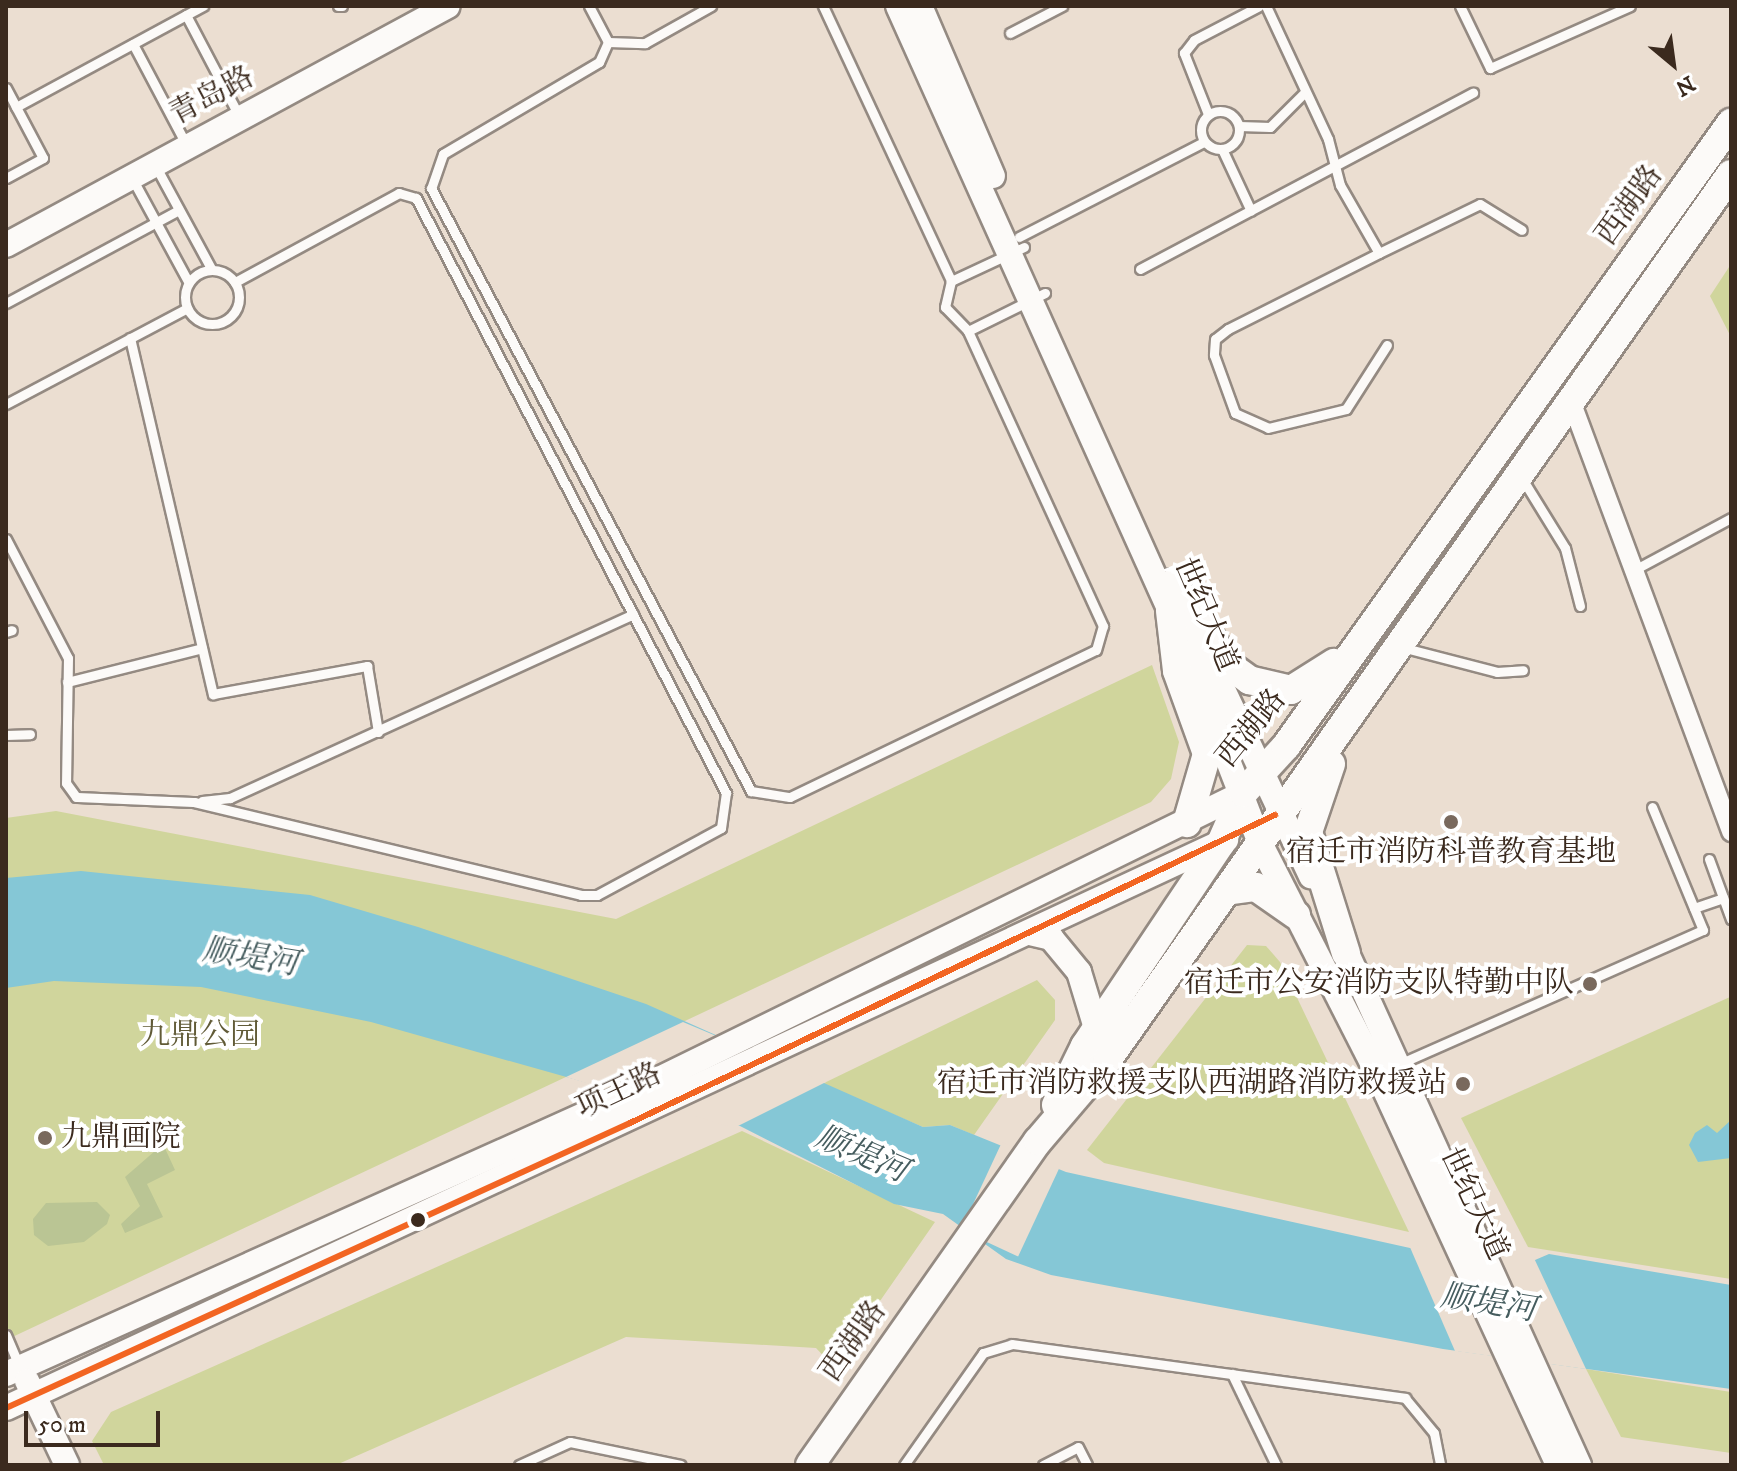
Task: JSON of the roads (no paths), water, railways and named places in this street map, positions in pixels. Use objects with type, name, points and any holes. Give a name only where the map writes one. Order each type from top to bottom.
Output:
[{"type":"main road","name":"西湖路","points":[[810,1465],[1038,1141],[1096,1028],[1221,843],[1253,784],[1405,580],[1731,123]]},
{"type":"main road","points":[[1038,1141],[1108,1059],[1226,891],[1257,834],[1282,812],[1731,174]]},
{"type":"main road","points":[[1171,597],[1230,666],[1274,690],[1311,683],[1332,666],[1405,580]]},
{"type":"main road","points":[[1171,597],[1177,671],[1207,754],[1187,823]]},
{"type":"main road","points":[[1346,953],[1312,858],[1310,812],[1424,610]]},
{"type":"main road","points":[[1226,891],[1256,887],[1296,915]]},
{"type":"street","name":"青岛路","points":[[6,245],[448,6]]},
{"type":"street","name":"世纪大道","points":[[898,6],[1018,246]]},
{"type":"street","name":"世纪大道","points":[[920,6],[1038,296],[1253,784],[1257,834],[1296,915],[1387,1069],[1480,1244],[1558,1465]]},
{"type":"street","points":[[1571,401],[1731,832]]},
{"type":"street","name":"世纪大道","points":[[1253,784],[1282,812],[1346,953],[1387,1069],[1454,1239],[1579,1465]]},
{"type":"street","name":"项王路","points":[[13,1371],[610,1103],[1187,823],[1253,784]]},
{"type":"street","name":"项王路","points":[[6,1408],[630,1123],[1221,843],[1257,834]]},
{"type":"street","points":[[1030,933],[1051,938],[1079,972],[1096,1028]]},
{"type":"street","points":[[13,1371],[33,1395],[67,1465]]},
{"type":"lane","points":[[16,107],[203,6]]},
{"type":"lane","points":[[589,6],[608,42]]},
{"type":"lane","points":[[608,42],[645,43],[711,6]]},
{"type":"lane","points":[[608,42],[592,70],[443,154],[431,188],[751,791],[790,797],[1096,650],[1103,626],[968,331],[945,307],[951,281],[823,6]]},
{"type":"lane","points":[[1010,33],[1062,6]]},
{"type":"lane","points":[[1208,114],[1184,53],[1194,40],[1259,6]]},
{"type":"lane","points":[[1266,6],[1336,166],[1379,253]]},
{"type":"lane","points":[[1460,6],[1490,68],[1630,6]]},
{"type":"lane","points":[[186,15],[240,118]]},
{"type":"lane","points":[[133,44],[187,146]]},
{"type":"lane","points":[[6,88],[43,158],[6,178]]},
{"type":"lane","points":[[1204,142],[1201,124],[1208,114],[1226,112],[1239,126],[1270,127],[1305,92]]},
{"type":"lane","points":[[1140,269],[1473,93]]},
{"type":"lane","points":[[1222,149],[1237,138],[1239,126]]},
{"type":"lane","points":[[951,281],[1204,142]]},
{"type":"lane","points":[[1204,142],[1222,149],[1251,211]]},
{"type":"lane","points":[[155,164],[212,270],[235,282]]},
{"type":"lane","points":[[131,177],[189,283],[187,308]]},
{"type":"lane","points":[[194,802],[597,895],[721,828],[728,817],[726,793],[416,198],[399,193],[235,282]]},
{"type":"lane","points":[[1387,345],[1346,409],[1268,428],[1235,413],[1214,355],[1215,339],[1228,329],[1480,204],[1522,230]]},
{"type":"lane","points":[[6,303],[179,210]]},
{"type":"lane","points":[[189,283],[212,270]]},
{"type":"lane","points":[[187,308],[207,324],[225,321],[237,308],[235,282]]},
{"type":"lane","points":[[968,331],[1038,296]]},
{"type":"lane","points":[[6,404],[187,308]]},
{"type":"lane","points":[[130,338],[213,694],[223,698],[367,666],[378,732]]},
{"type":"lane","points":[[1519,475],[1565,548],[1580,606]]},
{"type":"lane","points":[[1634,570],[1731,518]]},
{"type":"lane","points":[[6,539],[68,658],[68,793],[105,803],[194,802],[230,798],[633,614]]},
{"type":"lane","points":[[1401,647],[1497,672],[1523,670]]},
{"type":"lane","points":[[67,682],[202,648]]},
{"type":"lane","points":[[6,735],[30,734]]},
{"type":"lane","points":[[1387,1069],[1703,930],[1652,807]]},
{"type":"lane","points":[[1709,859],[1731,919]]},
{"type":"lane","points":[[1694,908],[1723,898]]},
{"type":"lane","points":[[6,1335],[13,1371]]},
{"type":"lane","points":[[904,1465],[983,1353],[996,1347],[1232,1374],[1405,1398],[1434,1433],[1440,1465]]},
{"type":"lane","points":[[1232,1374],[1276,1465]]},
{"type":"lane","points":[[519,1465],[570,1442],[681,1465]]},
{"type":"lane","points":[[1043,1465],[1078,1447],[1087,1465]]},
{"type":"water","name":"顺堤河","points":[[81,871],[310,895],[418,927],[646,1004],[923,1127],[950,1125],[1066,1172],[1410,1248],[1535,1260],[1549,1254],[1731,1285],[1731,1389],[1443,1349],[1051,1275],[1006,1259],[943,1214],[894,1204],[740,1126],[371,1022],[201,987],[54,981],[6,988],[6,878]]},
{"type":"water","points":[[1731,1120],[1731,1158],[1698,1162],[1689,1145],[1695,1133],[1707,1125],[1717,1133]]},
{"type":"place","name":"宿迁市消防科普教育基地","points":[[1451,822]]},
{"type":"place","name":"宿迁市公安消防支队特勤中队","points":[[1590,984]]},
{"type":"place","name":"宿迁市消防救援支队西湖路消防救援站","points":[[1463,1084]]},
{"type":"place","name":"九鼎画院","points":[[45,1138]]},
{"type":"park label","name":"九鼎公园","points":[[200,1036]]}]
